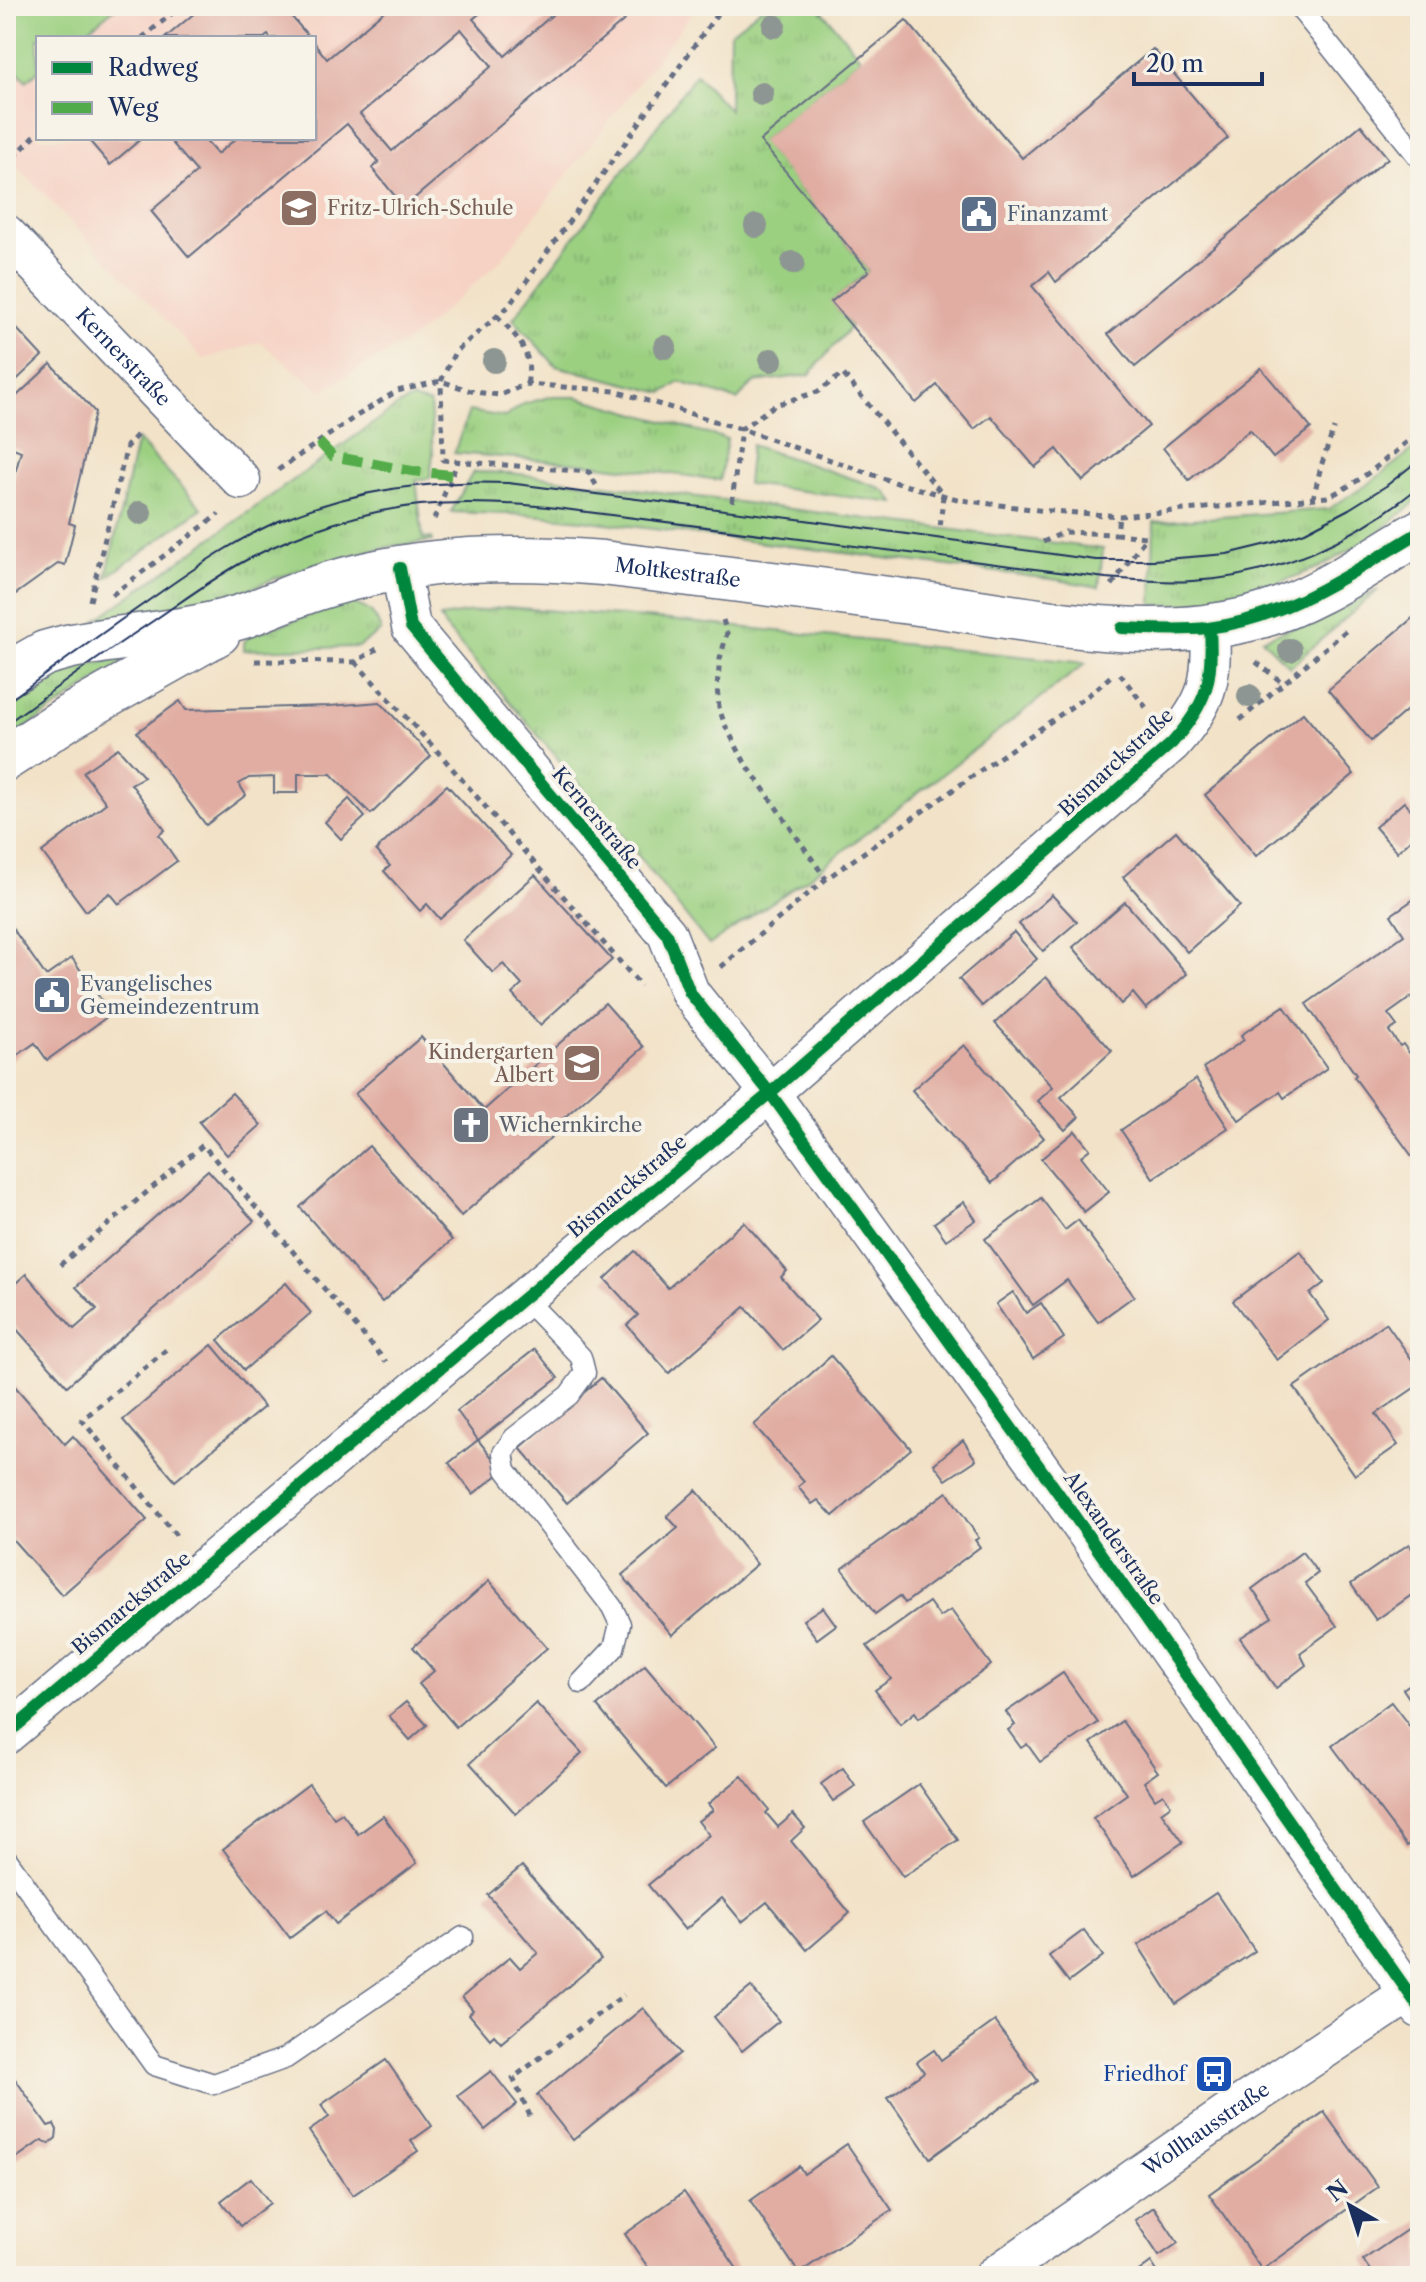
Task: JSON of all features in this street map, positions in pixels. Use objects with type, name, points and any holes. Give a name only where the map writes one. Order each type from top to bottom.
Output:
[{"type":"street","name":"Kernerstraße","points":[[6,234],[248,487]]},
{"type":"street","points":[[1210,628],[1256,617],[1309,597],[1420,532]]},
{"type":"street","name":"Moltkestraße","points":[[6,675],[45,653],[67,647],[240,617],[315,588],[400,568],[462,559],[541,558],[603,563],[1082,625],[1165,630],[1210,628]]},
{"type":"street","name":"Kernerstraße","points":[[400,568],[411,627],[667,934],[690,993],[770,1093]]},
{"type":"street","name":"Moltkestraße","points":[[6,758],[69,717],[210,639],[240,617]]},
{"type":"street","name":"Bismarckstraße","points":[[6,1735],[770,1093],[1172,743],[1187,726],[1209,684],[1210,628]]},
{"type":"street","name":"Alexanderstraße","points":[[770,1093],[1416,1996]]},
{"type":"street","name":"Wollhausstraße","points":[[994,2276],[1237,2107],[1416,1996]]},
{"type":"lane","points":[[1298,6],[1420,159]]},
{"type":"lane","points":[[524,1298],[581,1357],[585,1373],[569,1395],[514,1438],[503,1453],[506,1470],[612,1607],[620,1624],[614,1648],[581,1683]]},
{"type":"lane","points":[[6,1858],[154,2065],[214,2084],[286,2058],[463,1937]]},
{"type":"path","points":[[144,36],[181,6]]},
{"type":"path","points":[[596,485],[589,472],[443,460],[441,381],[455,352],[508,307],[720,6]]},
{"type":"path","points":[[6,166],[36,134]]},
{"type":"path","points":[[497,316],[525,350],[531,369],[527,384]]},
{"type":"path","points":[[732,502],[741,429],[775,405],[817,392],[843,374],[943,495],[940,529]]},
{"type":"path","points":[[100,604],[248,487],[355,417],[397,391],[441,381],[474,392],[500,395],[527,384],[615,391],[741,429],[897,483],[961,500],[1119,516],[1327,497],[1420,431]]},
{"type":"path","points":[[87,613],[127,446],[167,402]]},
{"type":"path","points":[[1313,499],[1334,428]]},
{"type":"path","points":[[458,461],[432,525],[458,524],[462,559]]},
{"type":"path","points":[[1117,534],[1119,516]]},
{"type":"path","points":[[1043,542],[1065,532],[1146,537],[1111,587]]},
{"type":"path","points":[[732,580],[723,621],[727,633],[717,687],[724,723],[744,761],[826,879]]},
{"type":"path","points":[[249,661],[355,662],[666,1014],[826,879],[1094,691],[1116,671],[1136,692],[1172,743],[1222,735],[1353,625]]},
{"type":"path","points":[[60,1265],[203,1145],[412,1392]]},
{"type":"path","points":[[166,1350],[82,1420],[203,1569]]},
{"type":"path","points":[[530,2116],[513,2078],[624,1995]]},
{"type":"shaded area","name":"Fritz-Ulrich-Schule","points":[[6,6],[698,6],[500,261],[416,336],[321,391],[260,342],[203,359],[6,155]]},
{"type":"green space","points":[[6,6],[117,6],[80,36],[36,36],[36,73],[26,81],[6,57]]},
{"type":"green space","points":[[764,6],[818,6],[861,58],[761,141],[869,271],[832,302],[851,326],[809,375],[754,382],[737,400],[680,382],[663,393],[556,366],[513,319],[696,74],[729,110],[730,33]]},
{"type":"green space","points":[[549,397],[577,397],[727,439],[720,480],[590,464],[454,453],[469,411],[505,417],[524,404]]},
{"type":"green space","points":[[412,399],[430,404],[433,454],[430,478],[416,480],[423,539],[432,538],[432,541],[336,559],[276,578],[209,605],[95,621],[399,405]]},
{"type":"green space","points":[[137,439],[202,508],[106,578]]},
{"type":"green space","points":[[1420,444],[1420,498],[1374,536],[1320,567],[1259,590],[1193,605],[1152,605],[1154,522],[1328,509],[1370,483]]},
{"type":"green space","points":[[751,445],[878,487],[895,503],[747,484]]},
{"type":"green space","points":[[473,472],[511,473],[1103,549],[1099,587],[582,520],[451,512]]},
{"type":"green space","points":[[1378,590],[1290,667],[1262,639],[1339,610]]},
{"type":"green space","points":[[349,602],[370,611],[381,631],[358,647],[244,650],[244,642],[250,635]]},
{"type":"green space","points":[[506,607],[669,620],[1086,663],[808,878],[709,945],[597,804],[445,627],[440,617]]},
{"type":"green space","points":[[132,657],[6,741],[6,688],[21,677]]},
{"type":"building","points":[[203,6],[302,6],[291,16],[308,36],[268,35],[167,36]]},
{"type":"building","points":[[390,6],[489,6],[473,19],[505,56],[552,15],[545,6],[641,6],[404,207],[372,168],[379,162],[347,124],[189,257],[151,211],[197,172],[170,140],[205,140],[217,154],[234,140],[316,140],[316,45],[327,59]],"holes":[[[461,29],[492,66],[392,151],[360,114]]]},
{"type":"building","name":"Finanzamt","points":[[906,20],[1022,158],[1153,49],[1228,138],[1056,282],[1049,272],[1032,286],[1149,426],[1083,481],[1057,449],[1035,467],[991,416],[974,429],[937,385],[916,403],[831,302],[869,271],[760,141]]},
{"type":"building","points":[[1361,125],[1388,158],[1135,367],[1108,334]]},
{"type":"building","points":[[89,140],[140,140],[110,165]]},
{"type":"building","points":[[6,317],[42,356],[6,390]]},
{"type":"building","points":[[51,364],[95,412],[69,523],[75,525],[65,565],[59,563],[6,601],[6,532],[11,525],[6,521],[6,508],[21,451],[6,445],[6,406]]},
{"type":"building","points":[[1261,368],[1311,428],[1273,458],[1250,430],[1189,480],[1163,448]]},
{"type":"building","points":[[1415,616],[1420,623],[1420,699],[1371,741],[1328,690]]},
{"type":"building","points":[[180,701],[186,710],[380,702],[431,756],[371,814],[331,774],[298,774],[298,793],[274,793],[274,777],[249,778],[239,784],[246,795],[206,825],[137,732]]},
{"type":"building","points":[[1303,713],[1354,774],[1256,856],[1205,795]]},
{"type":"building","points":[[118,748],[144,777],[131,784],[165,830],[159,835],[177,861],[119,904],[110,893],[86,911],[42,852],[106,803],[83,772]]},
{"type":"building","points":[[447,785],[511,855],[440,919],[427,904],[420,911],[384,871],[390,866],[376,850]]},
{"type":"building","points":[[349,799],[365,817],[341,839],[325,822]]},
{"type":"building","points":[[1404,802],[1420,819],[1420,831],[1397,852],[1375,827]]},
{"type":"building","points":[[1176,831],[1240,906],[1187,952],[1123,877]]},
{"type":"building","points":[[535,875],[612,960],[540,1025],[512,994],[522,985],[503,964],[493,973],[463,940]]},
{"type":"building","points":[[1052,895],[1077,922],[1043,951],[1019,924]]},
{"type":"building","points":[[1420,895],[1420,991],[1388,1014],[1397,1026],[1389,1031],[1420,1068],[1420,1167],[1354,1077],[1356,1075],[1306,1004],[1404,935],[1391,915]]},
{"type":"building","points":[[1125,902],[1187,974],[1146,1009],[1133,993],[1121,1004],[1073,947]]},
{"type":"building","name":"Evangelisches Gemeindezentrum","points":[[6,919],[46,976],[72,958],[111,1014],[47,1060],[35,1043],[6,1063]]},
{"type":"building","points":[[1014,932],[1037,959],[982,1006],[959,979]]},
{"type":"building","points":[[1046,977],[1112,1051],[1061,1097],[1079,1117],[1065,1130],[1038,1101],[1053,1087],[995,1023]]},
{"type":"building","name":"Wichernkirche","points":[[605,1003],[644,1047],[559,1122],[563,1127],[461,1216],[355,1094],[421,1037],[484,1110]]},
{"type":"building","points":[[1284,1006],[1327,1068],[1284,1098],[1280,1092],[1239,1120],[1203,1068],[1244,1040],[1241,1035]]},
{"type":"building","points":[[964,1045],[1044,1138],[992,1183],[912,1090]]},
{"type":"building","points":[[1196,1079],[1228,1128],[1153,1178],[1121,1130]]},
{"type":"building","points":[[232,1093],[261,1125],[227,1155],[199,1122]]},
{"type":"building","points":[[1075,1131],[1090,1149],[1081,1156],[1109,1192],[1084,1212],[1041,1159]]},
{"type":"building","points":[[369,1146],[452,1240],[382,1302],[300,1207]]},
{"type":"building","points":[[208,1170],[254,1221],[67,1386],[6,1317],[6,1292],[26,1274],[74,1329],[97,1309],[76,1287]]},
{"type":"building","points":[[1041,1198],[1065,1230],[1078,1220],[1134,1296],[1098,1322],[1067,1280],[1033,1305],[985,1239]]},
{"type":"building","points":[[964,1202],[976,1220],[946,1240],[934,1223]]},
{"type":"building","points":[[744,1222],[787,1271],[781,1277],[818,1320],[783,1350],[745,1307],[669,1373],[627,1325],[638,1315],[605,1279],[635,1251],[668,1288]]},
{"type":"building","points":[[1300,1251],[1324,1283],[1310,1294],[1329,1320],[1277,1360],[1233,1301]]},
{"type":"building","points":[[286,1283],[311,1313],[244,1370],[218,1340]]},
{"type":"building","points":[[1013,1292],[1026,1313],[1041,1303],[1064,1338],[1033,1359],[996,1304]]},
{"type":"building","points":[[1386,1323],[1420,1371],[1420,1384],[1376,1414],[1398,1445],[1355,1475],[1294,1387]]},
{"type":"building","points":[[212,1345],[264,1407],[175,1481],[123,1420]]},
{"type":"building","points":[[535,1349],[558,1378],[478,1440],[457,1411]]},
{"type":"building","points":[[831,1356],[911,1449],[833,1516],[818,1500],[812,1504],[798,1487],[804,1482],[754,1425]]},
{"type":"building","points":[[6,1376],[65,1444],[73,1436],[147,1520],[62,1595],[6,1532]]},
{"type":"building","points":[[601,1378],[648,1433],[567,1503],[520,1448]]},
{"type":"building","points":[[478,1440],[503,1471],[473,1494],[449,1463]]},
{"type":"building","points":[[963,1440],[976,1460],[946,1480],[934,1464]]},
{"type":"building","points":[[696,1490],[757,1564],[672,1635],[622,1575],[678,1528],[667,1516]]},
{"type":"building","points":[[947,1492],[979,1538],[975,1540],[980,1547],[905,1603],[900,1596],[875,1614],[842,1569]]},
{"type":"building","points":[[1409,1544],[1420,1560],[1420,1589],[1376,1620],[1351,1584]]},
{"type":"building","points":[[1302,1552],[1318,1573],[1305,1583],[1337,1626],[1300,1653],[1306,1665],[1276,1688],[1240,1638],[1272,1617],[1252,1589]]},
{"type":"building","points":[[489,1581],[547,1648],[456,1727],[419,1684],[434,1671],[413,1647]]},
{"type":"building","points":[[929,1602],[940,1617],[951,1610],[991,1665],[919,1718],[915,1712],[900,1724],[875,1690],[891,1679],[867,1646]]},
{"type":"building","points":[[823,1607],[836,1625],[817,1639],[803,1620]]},
{"type":"building","points":[[645,1665],[715,1748],[666,1788],[597,1706]]},
{"type":"building","points":[[1063,1673],[1098,1723],[1040,1762],[1027,1744],[1021,1748],[1008,1730],[1015,1725],[1006,1712]]},
{"type":"building","points":[[1420,1677],[1420,1714],[1403,1689]]},
{"type":"building","points":[[406,1702],[427,1725],[410,1740],[389,1716]]},
{"type":"building","points":[[1391,1702],[1420,1740],[1420,1836],[1407,1846],[1332,1746]]},
{"type":"building","points":[[536,1703],[582,1753],[516,1814],[470,1763]]},
{"type":"building","points":[[1122,1721],[1158,1772],[1144,1782],[1155,1799],[1163,1794],[1171,1805],[1161,1812],[1183,1842],[1134,1876],[1093,1818],[1127,1794],[1091,1743]]},
{"type":"building","points":[[843,1768],[855,1786],[833,1801],[821,1784]]},
{"type":"building","points":[[742,1776],[769,1810],[766,1813],[778,1827],[793,1814],[805,1828],[791,1841],[850,1913],[807,1950],[767,1902],[742,1922],[722,1898],[685,1930],[648,1885],[709,1835],[698,1821],[713,1810],[708,1804]]},
{"type":"building","points":[[309,1784],[334,1818],[342,1813],[358,1834],[383,1816],[417,1863],[336,1924],[326,1911],[290,1938],[223,1849]]},
{"type":"building","points":[[919,1784],[958,1840],[903,1877],[864,1822]]},
{"type":"building","points":[[522,1866],[601,1959],[501,2043],[494,2035],[490,2039],[469,2014],[473,2010],[462,1997],[510,1957],[520,1968],[538,1953],[488,1895]]},
{"type":"building","points":[[1216,1893],[1255,1951],[1176,2004],[1138,1945]]},
{"type":"building","points":[[1084,1930],[1103,1956],[1069,1982],[1049,1956]]},
{"type":"building","points":[[751,1987],[779,2021],[742,2051],[714,2017]]},
{"type":"building","points":[[643,2008],[680,2053],[573,2140],[537,2095]]},
{"type":"building","points":[[995,2021],[1038,2081],[930,2158],[888,2098],[924,2072],[917,2062],[934,2050],[941,2060]]},
{"type":"building","points":[[386,2060],[432,2126],[411,2141],[418,2151],[353,2195],[309,2131],[329,2117],[321,2105]]},
{"type":"building","points":[[6,2066],[48,2126],[54,2124],[57,2130],[56,2138],[49,2144],[42,2140],[6,2165]]},
{"type":"building","points":[[491,2071],[517,2104],[485,2130],[458,2096]]},
{"type":"building","points":[[1324,2112],[1378,2187],[1262,2270],[1209,2194]]},
{"type":"building","points":[[847,2144],[892,2210],[799,2273],[750,2201],[799,2166],[804,2174]]},
{"type":"building","points":[[251,2178],[270,2203],[240,2226],[221,2201]]},
{"type":"building","points":[[684,2192],[742,2276],[654,2276],[625,2234]]},
{"type":"building","points":[[1154,2207],[1178,2243],[1159,2256],[1135,2220]]},
{"type":"building","points":[[1420,2221],[1420,2276],[1374,2276],[1363,2260]]},
{"type":"building","points":[[1151,2262],[1160,2276],[1132,2276]]},
{"type":"tram line","points":[[6,703],[186,574],[251,534],[313,508],[395,488],[451,483],[508,483],[1096,560],[1153,560],[1227,554],[1305,532],[1386,486],[1420,459]]},
{"type":"tram line","points":[[6,724],[239,564],[313,531],[355,517],[399,508],[468,503],[548,507],[1106,578],[1181,582],[1254,572],[1314,552],[1369,523],[1420,486]]},
{"type":"marked path","points":[[319,442],[332,456],[452,475]]},
{"type":"cycle path","points":[[1122,628],[1208,628],[1265,615],[1318,591],[1420,532]]},
{"type":"cycle path","points":[[400,568],[411,627],[667,934],[690,993],[770,1093],[1059,1494],[1420,2009]]},
{"type":"cycle path","points":[[6,1735],[770,1093],[1172,743],[1194,715],[1206,690],[1210,628]]},
{"type":"place","name":"Fritz-Ulrich-Schule","points":[[299,208]]},
{"type":"place","name":"Finanzamt","points":[[979,214]]},
{"type":"place","name":"Evangelisches Gemeindezentrum","points":[[52,995]]},
{"type":"place","name":"Kindergarten Albert","points":[[582,1063]]},
{"type":"place","name":"Wichernkirche","points":[[471,1125]]},
{"type":"place","name":"Friedhof","points":[[1214,2074]]}]
